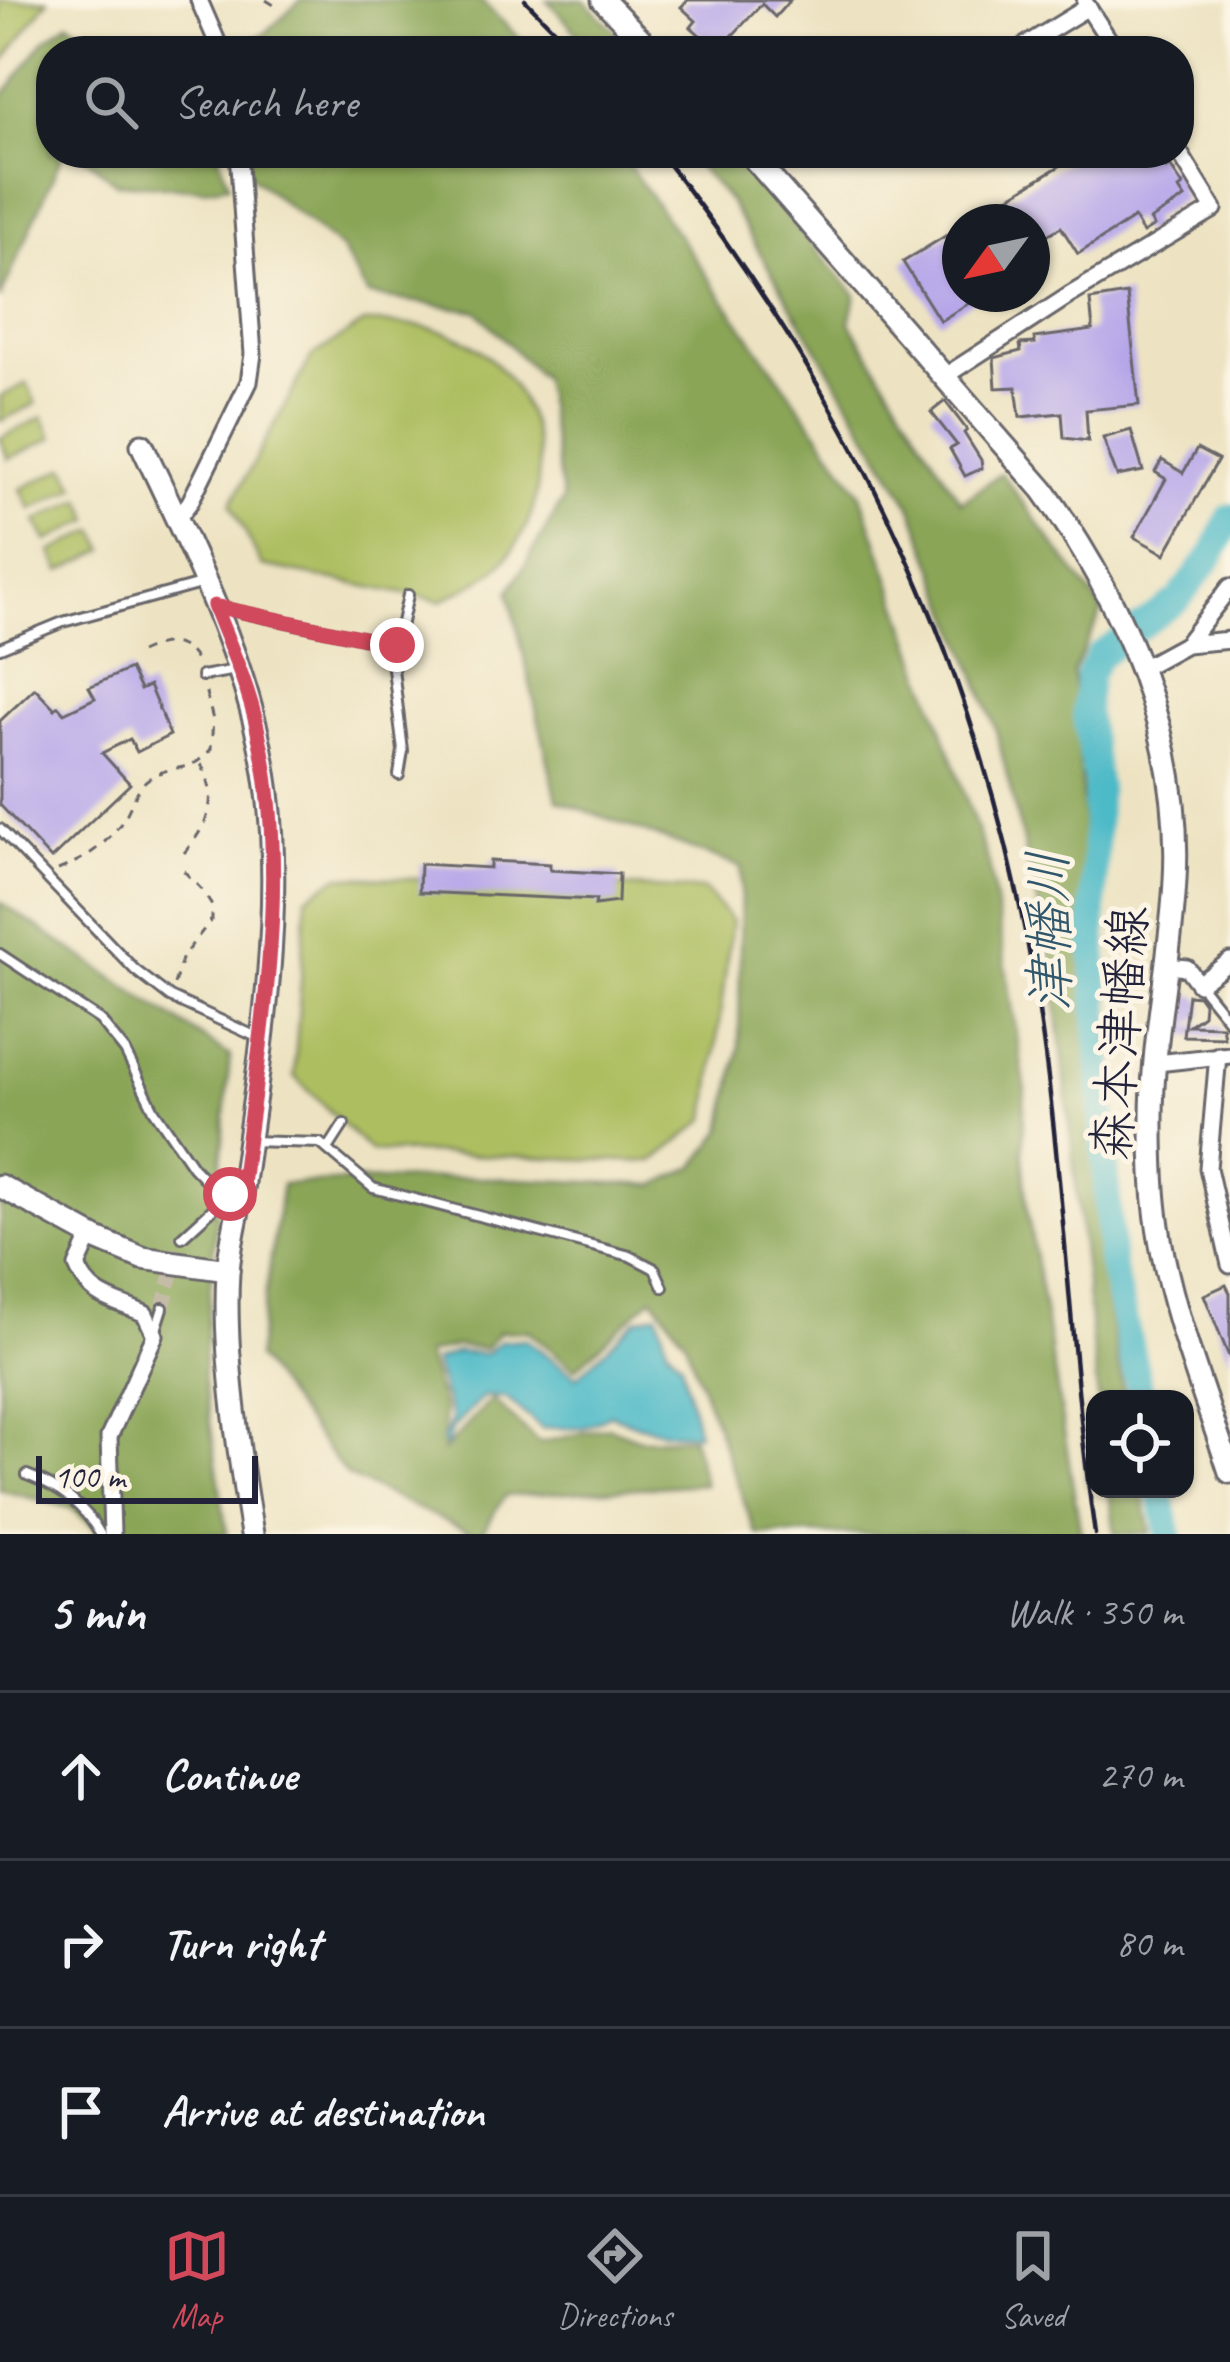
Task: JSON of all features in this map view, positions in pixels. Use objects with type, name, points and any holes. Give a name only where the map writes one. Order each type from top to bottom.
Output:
[{"type":"main road","points":[[603,0],[638,36]]},
{"type":"main road","name":"森本津幡線","points":[[762,168],[1042,490],[1082,544],[1142,668],[1174,802],[1176,877],[1152,1122],[1158,1227],[1184,1331],[1230,1472]]},
{"type":"main road","points":[[142,445],[238,669],[257,726],[269,797],[271,909],[261,1039],[248,1141],[233,1192],[228,1270],[228,1327],[252,1534]]},
{"type":"main road","points":[[0,1186],[142,1258],[228,1270]]},
{"type":"street","points":[[199,0],[215,36]]},
{"type":"street","points":[[1038,36],[1085,3],[1106,36]]},
{"type":"street","points":[[177,519],[249,382],[253,354],[239,168]]},
{"type":"street","points":[[945,376],[1214,209],[1189,168]]},
{"type":"street","points":[[1186,644],[1230,587]]},
{"type":"street","points":[[1142,668],[1186,644],[1230,640]]},
{"type":"street","points":[[1167,967],[1187,968],[1199,984],[1230,961]]},
{"type":"street","points":[[1157,1063],[1224,1055],[1208,1168],[1230,1265]]},
{"type":"street","points":[[1212,1136],[1230,1135]]},
{"type":"street","points":[[91,1235],[77,1266],[84,1282],[96,1295],[145,1314],[155,1335],[109,1438],[112,1534]]},
{"type":"lane","points":[[0,648],[63,622],[204,583]]},
{"type":"lane","points":[[214,606],[397,645],[408,595]]},
{"type":"lane","points":[[390,644],[403,751],[399,775]]},
{"type":"lane","points":[[202,676],[238,669]]},
{"type":"lane","points":[[0,829],[135,970],[170,997],[261,1039]]},
{"type":"lane","points":[[0,954],[100,1019],[125,1051],[154,1110],[193,1167],[233,1192],[182,1237]]},
{"type":"lane","points":[[1199,984],[1230,1022]]},
{"type":"lane","points":[[328,1149],[344,1124]]},
{"type":"lane","points":[[248,1141],[320,1143],[374,1188],[630,1256],[655,1269],[663,1287]]},
{"type":"lane","points":[[155,1335],[163,1308]]},
{"type":"lane","points":[[27,1475],[55,1486],[90,1514],[100,1534]]},
{"type":"path","points":[[266,0],[274,5],[279,0]]},
{"type":"path","points":[[49,880],[113,835],[145,782],[154,775],[187,769],[211,749],[214,735],[195,656],[171,641],[140,652]]},
{"type":"path","points":[[184,853],[207,824],[211,810],[212,793],[200,762]]},
{"type":"path","points":[[170,997],[183,956],[212,919],[212,906],[182,869]]},
{"type":"green space","points":[[0,0],[48,0],[0,66]]},
{"type":"green space","points":[[301,0],[480,0],[517,36],[260,36]]},
{"type":"green space","points":[[547,0],[584,0],[620,36],[579,36]]},
{"type":"green space","points":[[69,22],[89,36],[51,36]]},
{"type":"green space","points":[[36,52],[36,168],[57,168],[0,299],[0,100]]},
{"type":"green space","points":[[98,168],[223,168],[229,185],[204,189],[116,183]]},
{"type":"green space","points":[[247,168],[631,168],[860,492],[989,864],[1025,1085],[1028,1214],[1081,1534],[756,1534],[684,1338],[653,1297],[575,1369],[528,1331],[499,1332],[485,1349],[455,1346],[426,1354],[444,1409],[443,1451],[492,1399],[539,1443],[609,1427],[640,1439],[692,1437],[704,1484],[505,1496],[481,1534],[347,1476],[256,1358],[282,1184],[469,1177],[656,1185],[695,1166],[723,1130],[739,1048],[741,867],[557,800],[509,592],[563,500],[542,379],[477,311],[368,295],[341,249],[248,174]]},
{"type":"green space","points":[[699,168],[743,168],[856,295],[850,323],[961,502],[1001,473],[1103,610],[1073,672],[1083,805],[1091,1082],[1107,1300],[1123,1390],[1097,1390],[1053,966],[995,726],[912,508],[729,201]]},
{"type":"green space","points":[[364,323],[424,327],[466,341],[502,371],[532,425],[538,485],[531,515],[517,543],[491,573],[441,601],[262,566],[231,504],[312,356]]},
{"type":"green space","points":[[27,383],[36,404],[0,421],[0,397]]},
{"type":"green space","points":[[43,417],[53,438],[8,459],[0,438]]},
{"type":"green space","points":[[66,467],[76,487],[31,509],[21,489]]},
{"type":"green space","points":[[82,499],[91,520],[47,541],[36,521]]},
{"type":"green space","points":[[96,530],[105,550],[61,571],[51,552]]},
{"type":"green space","points":[[340,876],[704,890],[732,921],[707,1119],[653,1162],[370,1151],[294,1076],[307,896]]},
{"type":"green space","points":[[0,902],[230,1056],[203,1374],[227,1534],[102,1534],[71,1508],[0,1490]]},
{"type":"green space","points":[[1110,1498],[1144,1498],[1151,1534],[1115,1534]]},
{"type":"water","points":[[658,1313],[667,1347],[681,1362],[698,1433],[653,1429],[610,1414],[580,1428],[542,1429],[506,1398],[484,1396],[451,1430],[447,1446],[442,1441],[452,1420],[434,1361],[456,1352],[486,1354],[500,1341],[525,1339],[577,1377],[637,1319]]},
{"type":"building","points":[[688,0],[790,0],[775,17],[762,4],[732,36],[701,36],[691,27],[696,21],[681,7]]},
{"type":"building","points":[[1056,168],[1171,168],[1183,186],[1179,189],[1185,198],[1150,220],[1154,226],[1143,233],[1134,218],[1078,254],[1061,227],[1050,233],[1050,204],[997,204]]},
{"type":"building","points":[[942,238],[942,312],[955,312],[940,321],[903,262]]},
{"type":"building","points":[[1127,294],[1139,405],[1086,410],[1088,441],[1064,438],[1062,413],[1020,417],[1016,387],[996,388],[994,358],[1021,351],[1020,344],[1035,343],[1034,338],[1093,330],[1090,300]]},
{"type":"building","points":[[945,401],[967,430],[964,433],[981,460],[982,468],[965,476],[950,449],[957,445],[931,412]]},
{"type":"building","points":[[1131,430],[1143,471],[1117,476],[1103,438]]},
{"type":"building","points":[[1197,449],[1218,460],[1165,554],[1134,537],[1166,479],[1155,472],[1162,460],[1183,473]]},
{"type":"building","points":[[130,669],[140,690],[149,686],[170,735],[137,752],[130,739],[102,753],[130,784],[51,859],[0,805],[0,721],[35,688],[64,713],[95,698],[89,687]]},
{"type":"building","points":[[490,861],[619,874],[618,902],[595,905],[596,900],[419,892],[420,864],[490,868]]},
{"type":"building","points":[[1188,995],[1199,996],[1204,1003],[1203,1015],[1189,1025],[1222,1026],[1224,1037],[1183,1036]]},
{"type":"building","points":[[1226,1285],[1230,1293],[1230,1359],[1204,1295]]},
{"type":"waterway","name":"津幡川","points":[[1140,1390],[1111,1262],[1093,930],[1097,784],[1085,711],[1089,675],[1099,656],[1178,600],[1212,555],[1230,517]]},
{"type":"waterway","name":"津幡川","points":[[1162,1498],[1169,1534]]},
{"type":"tunnel","points":[[163,1308],[182,1237]]},
{"type":"railway","points":[[525,0],[560,36]]},
{"type":"railway","points":[[671,168],[788,336],[844,430],[893,527],[973,729],[1003,836],[1040,1019],[1095,1534]]},
{"type":"route","points":[[230,1194],[242,1185],[261,1039],[271,854],[269,797],[257,726],[214,606],[397,645]]}]
